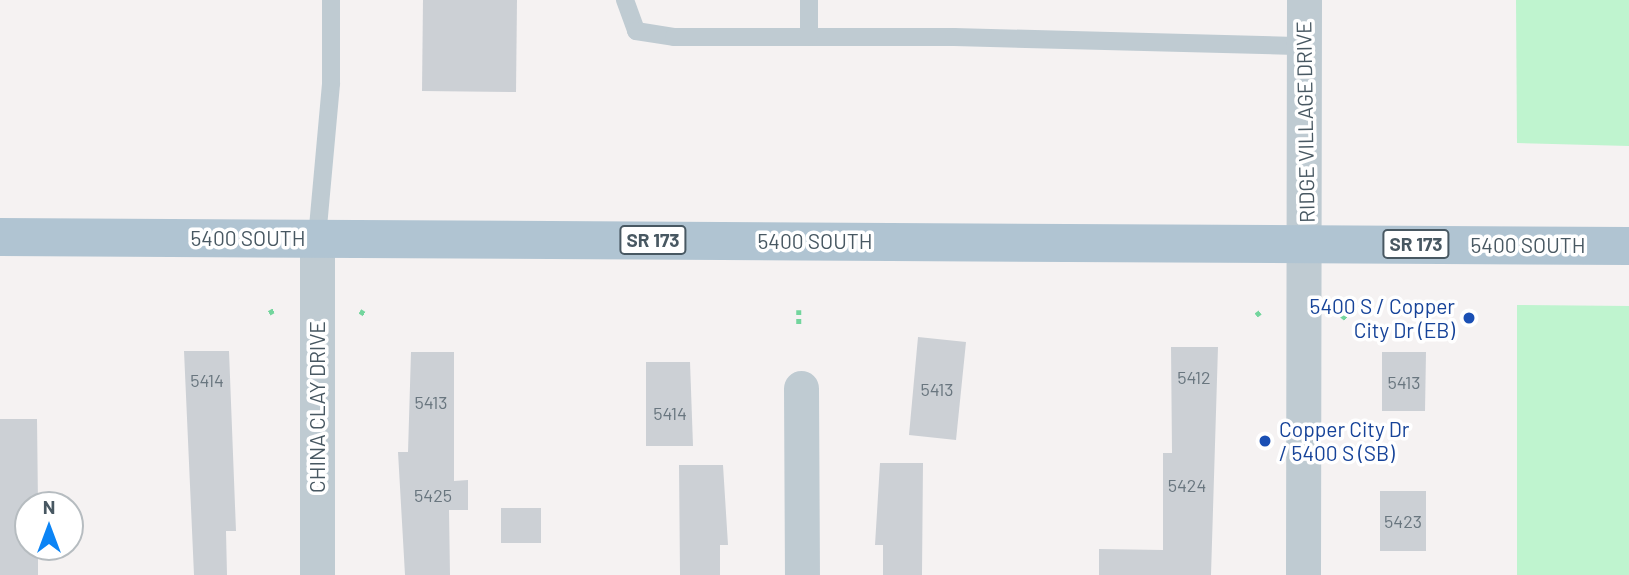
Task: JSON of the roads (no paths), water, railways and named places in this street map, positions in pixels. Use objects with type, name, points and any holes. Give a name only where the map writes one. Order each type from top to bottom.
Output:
[{"type":"main road","name":"5400 SOUTH","points":[[0,237],[1629,246]]},
{"type":"street","name":"RIDGE VILLAGE DRIVE","points":[[1303,575],[1307,244],[1304,0]]},
{"type":"street","name":"CHINA CLAY DRIVE","points":[[317,238],[317,575]]},
{"type":"street","points":[[802,388],[802,575]]},
{"type":"lane","points":[[317,238],[331,83],[331,0]]},
{"type":"lane","points":[[625,0],[632,24],[648,35],[1304,46]]},
{"type":"lane","points":[[809,0],[809,37]]},
{"type":"place","name":"5400 S / Copper City Dr (EB)","points":[[1469,318]]},
{"type":"place","name":"Copper City Dr / 5400 S (SB)","points":[[1265,441]]}]
